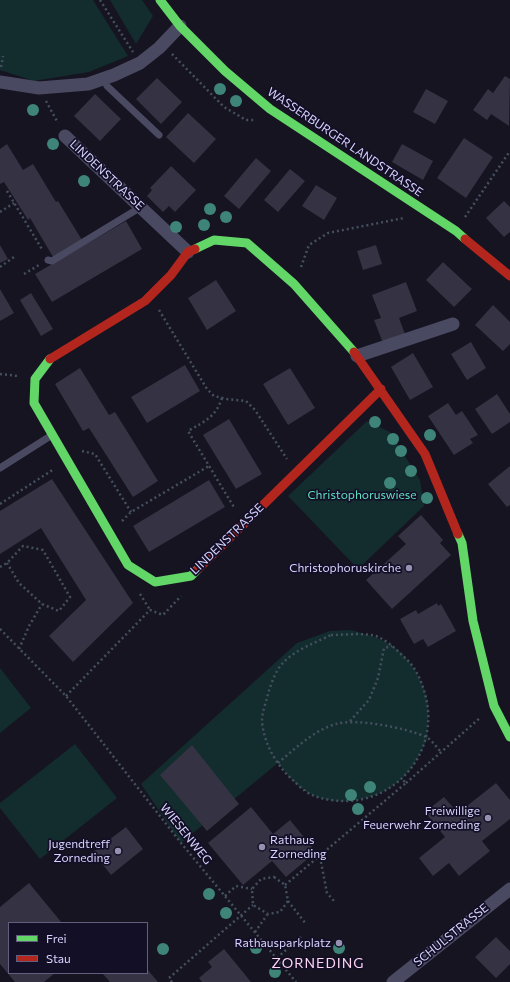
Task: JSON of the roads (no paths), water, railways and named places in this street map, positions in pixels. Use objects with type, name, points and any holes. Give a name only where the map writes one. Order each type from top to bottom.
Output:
[{"type":"street","name":"WASSERBURGER LANDSTRASSE","points":[[160,0],[180,26],[225,71],[270,109],[456,231],[510,276]]},
{"type":"street","points":[[0,82],[39,88],[88,84],[114,75],[140,63],[159,48],[180,26]]},
{"type":"street","name":"LINDENSTRASSE","points":[[65,136],[188,252]]},
{"type":"street","name":"LINDENSTRASSE","points":[[381,389],[191,576],[155,582],[128,565],[34,403],[35,379],[49,359],[145,301],[171,275],[188,252],[214,240],[247,243],[294,284],[357,356],[381,389],[425,454],[462,543],[473,621],[494,706],[510,737]]},
{"type":"street","points":[[357,356],[453,324]]},
{"type":"street","name":"SCHULSTRASSE","points":[[393,982],[510,889]]},
{"type":"lane","points":[[104,78],[107,86],[159,135]]},
{"type":"lane","points":[[48,260],[52,261],[141,207]]},
{"type":"lane","points":[[0,468],[52,435]]},
{"type":"place","name":"Christophoruskirche","points":[[409,568]]},
{"type":"place","name":"Freiwillige Feuerwehr Zorneding","points":[[488,818]]},
{"type":"place","name":"Rathaus Zorneding","points":[[262,847]]},
{"type":"place","name":"Jugendtreff Zorneding","points":[[118,851]]},
{"type":"place","name":"Rathausparkplatz","points":[[339,943]]},
{"type":"district","name":"ZORNEDING","points":[[318,963]]},
{"type":"park label","name":"Christophoruswiese","points":[[362,495]]}]
